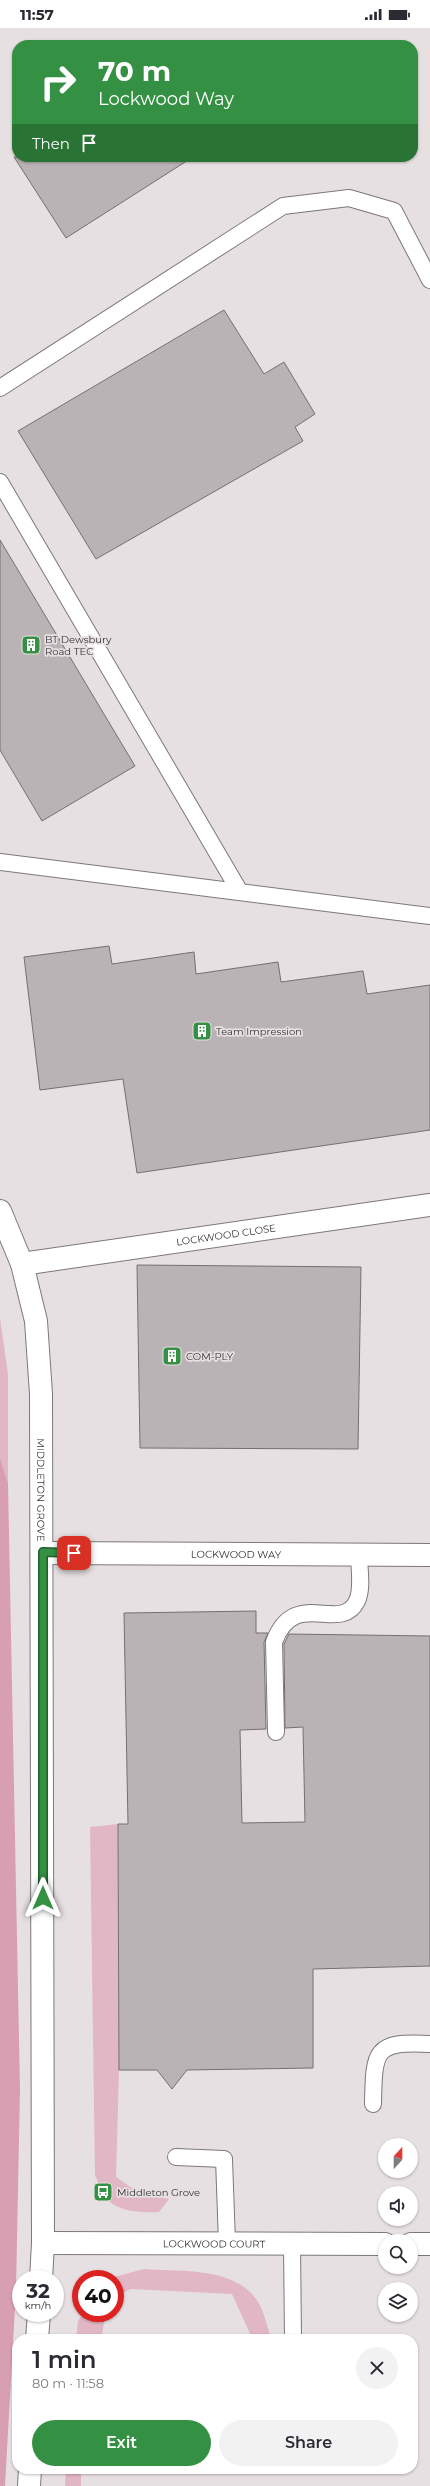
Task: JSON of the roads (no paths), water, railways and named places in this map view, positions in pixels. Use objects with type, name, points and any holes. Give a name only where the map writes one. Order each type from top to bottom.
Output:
[{"type":"street","name":"LOCKWOOD CLOSE","points":[[22,1264],[430,1205]]},
{"type":"street","name":"MIDDLETON GROVE","points":[[0,1210],[22,1264],[36,1321],[41,1394],[43,1552],[41,2270]]},
{"type":"street","name":"LOCKWOOD WAY","points":[[43,1552],[430,1555]]},
{"type":"street","name":"LOCKWOOD COURT","points":[[42,2243],[378,2244]]},
{"type":"street","points":[[418,2244],[430,2244]]},
{"type":"street","points":[[37,2334],[38,2322]]},
{"type":"street","points":[[29,2486],[30,2474]]},
{"type":"lane","points":[[0,388],[283,206],[349,198],[394,211],[430,280]]},
{"type":"lane","points":[[0,482],[240,892]]},
{"type":"lane","points":[[0,862],[430,916]]},
{"type":"lane","points":[[276,1732],[274,1642],[278,1631],[285,1622],[300,1614],[340,1614],[351,1611],[357,1601],[360,1588],[359,1555]]},
{"type":"lane","points":[[373,2104],[375,2064],[382,2051],[391,2044],[400,2042],[430,2044]]},
{"type":"lane","points":[[176,2157],[224,2159],[226,2243]]},
{"type":"lane","points":[[292,2244],[293,2334]]},
{"type":"place","name":"BT Dewsbury Road TEC","points":[[31,645]]},
{"type":"place","name":"Team Impression","points":[[202,1031]]},
{"type":"place","name":"COM-PLY","points":[[172,1356]]},
{"type":"place","name":"Middleton Grove","points":[[103,2192]]}]
